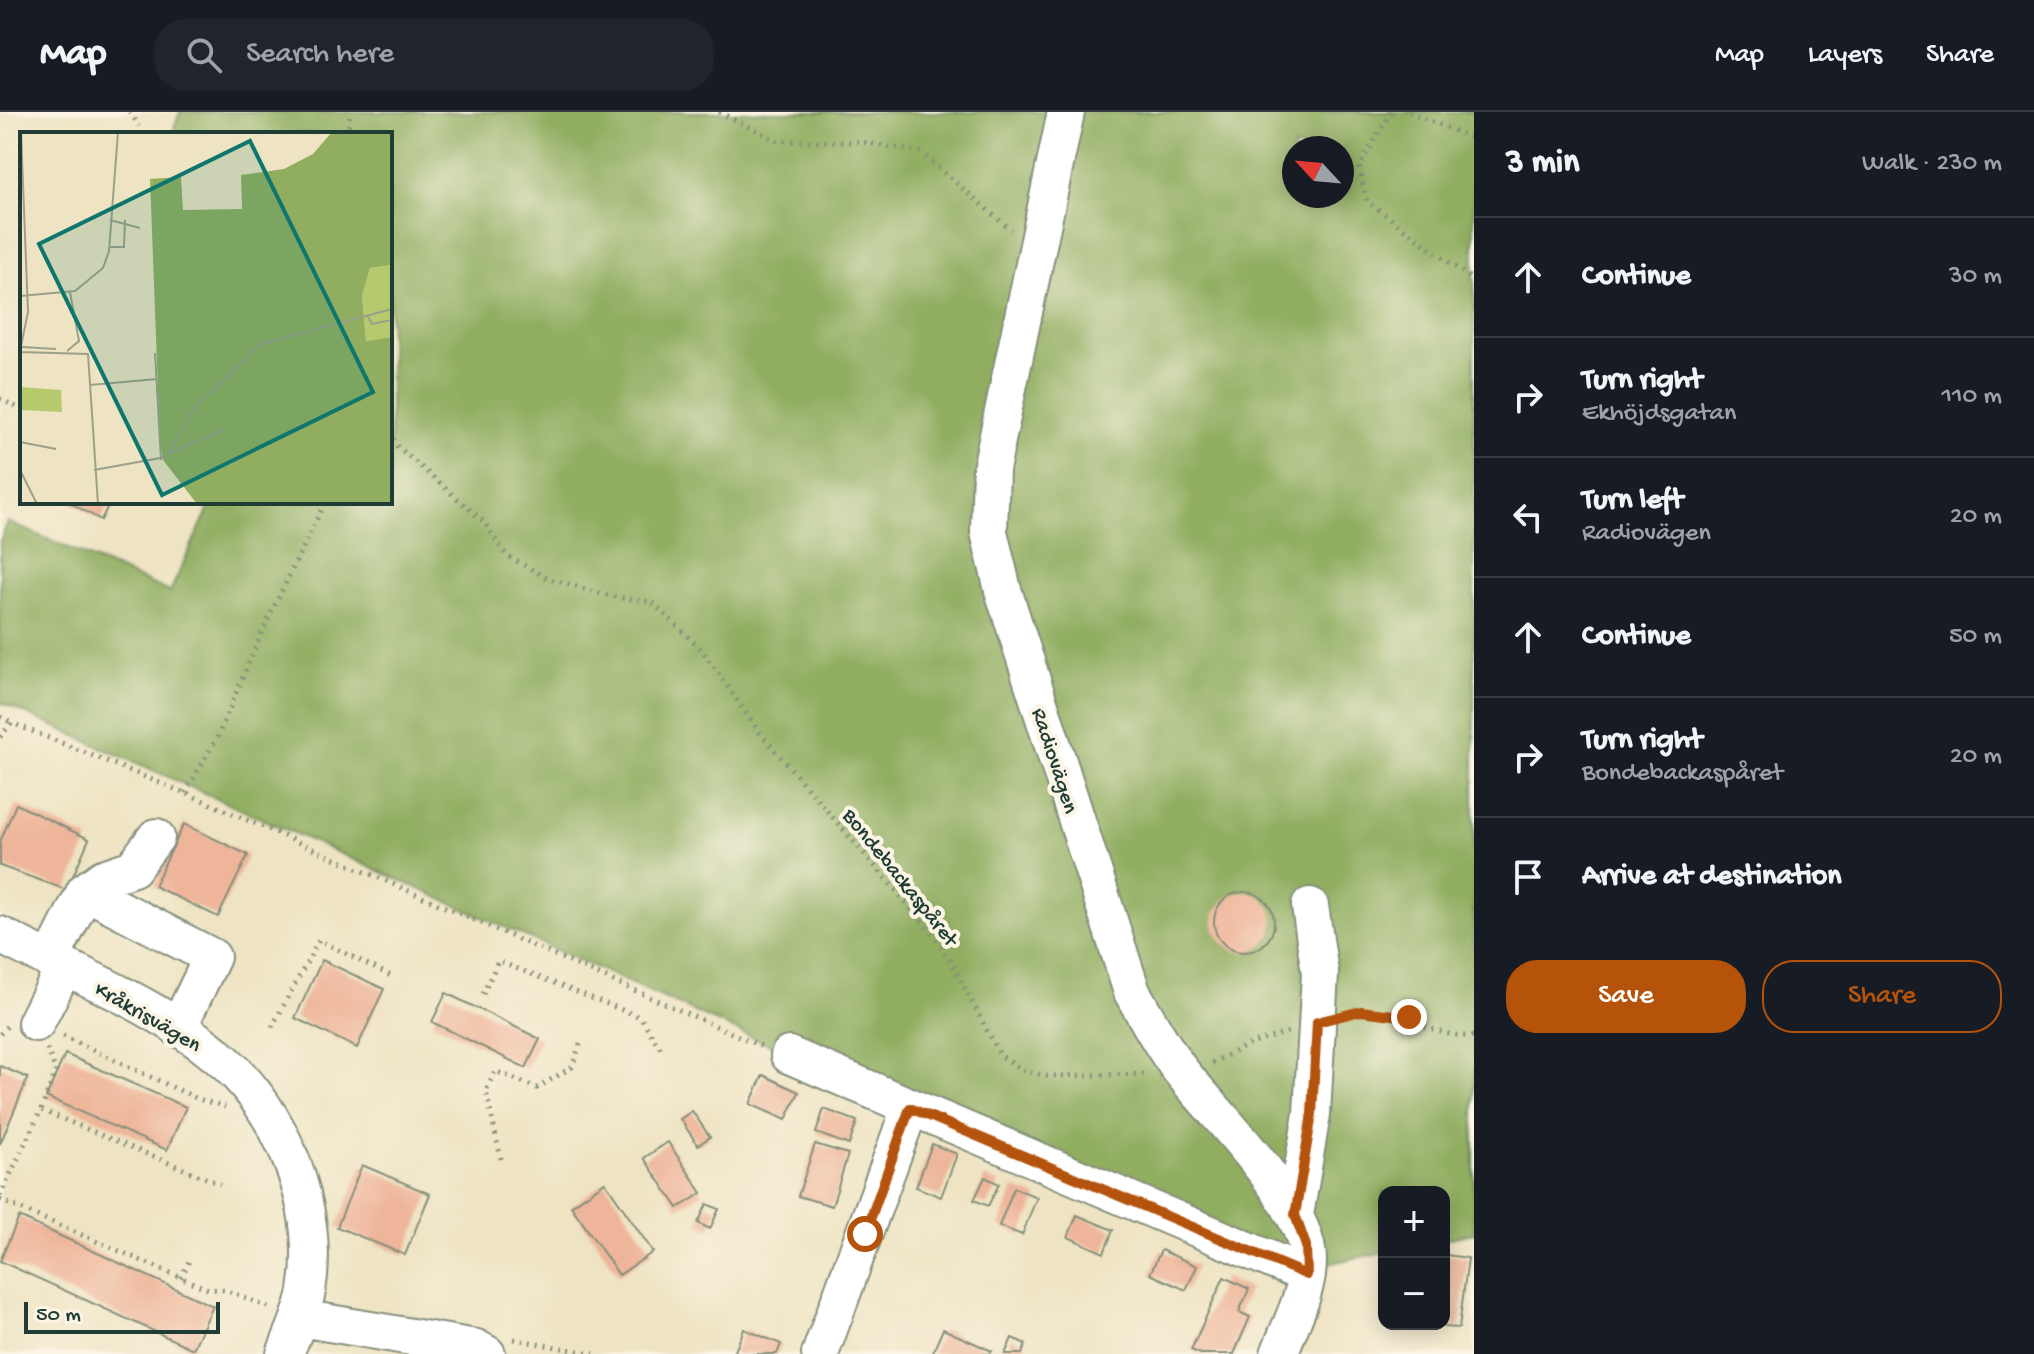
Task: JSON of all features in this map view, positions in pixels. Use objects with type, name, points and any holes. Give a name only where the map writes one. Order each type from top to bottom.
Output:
[{"type":"street","name":"Radiovägen","points":[[1066,112],[991,469],[989,532],[1003,590],[1132,992],[1160,1043],[1263,1170],[1295,1215],[1306,1246],[1307,1275],[1279,1354]]},
{"type":"street","points":[[36,1023],[85,891],[103,878],[133,868],[156,837]]},
{"type":"street","points":[[85,891],[212,957],[178,1028]]},
{"type":"street","points":[[1295,1215],[1312,1114],[1320,973],[1310,906]]},
{"type":"street","name":"Kråkrisvägen","points":[[0,935],[178,1028],[221,1058],[251,1093],[285,1149],[307,1218],[310,1265],[300,1318],[285,1354]]},
{"type":"street","points":[[789,1055],[1307,1275]]},
{"type":"street","points":[[820,1354],[910,1108]]},
{"type":"street","points":[[300,1318],[482,1351]]},
{"type":"path","points":[[130,112],[139,126]]},
{"type":"path","points":[[348,132],[350,112]]},
{"type":"path","points":[[719,112],[778,141],[862,142],[920,152],[1036,251]]},
{"type":"path","points":[[1391,112],[1359,167],[1367,201],[1474,281]]},
{"type":"path","points":[[1409,112],[1474,139]]},
{"type":"path","points":[[0,399],[20,409]]},
{"type":"path","name":"Bondebackaspåret","points":[[392,435],[397,446],[483,521],[506,555],[547,578],[609,596],[652,602],[701,649],[760,733],[923,922],[950,960],[1000,1055],[1012,1065],[1046,1076],[1183,1073],[1317,1022],[1361,1011],[1409,1017],[1456,1037],[1474,1036]]},
{"type":"path","points":[[185,793],[217,738],[260,636],[324,504]]},
{"type":"path","points":[[0,717],[185,793],[789,1055]]},
{"type":"path","points":[[0,737],[12,723]]},
{"type":"path","points":[[272,1027],[319,940],[393,977]]},
{"type":"path","points":[[483,994],[498,961],[640,1017],[661,1049]]},
{"type":"path","points":[[36,1023],[198,1099],[224,1108],[251,1093]]},
{"type":"path","points":[[36,1023],[56,1071],[0,1198],[181,1278],[300,1318]]},
{"type":"path","points":[[501,1159],[486,1091],[495,1071],[537,1088],[572,1067],[582,1039]]},
{"type":"path","points":[[41,1110],[220,1184]]},
{"type":"path","points":[[181,1278],[191,1257]]},
{"type":"path","points":[[482,1351],[499,1336],[594,1354]]},
{"type":"green space","points":[[180,112],[1474,112],[1474,1233],[1450,1238],[1450,1186],[1378,1186],[1378,1253],[1312,1267],[740,1032],[0,702],[0,541],[8,522],[170,592],[211,504],[392,504],[392,132],[173,132]]},
{"type":"building","points":[[73,504],[109,504],[101,520]]},
{"type":"building","points":[[16,804],[89,839],[67,890],[0,866],[0,842]]},
{"type":"building","points":[[184,824],[248,855],[218,917],[154,886]]},
{"type":"building","points":[[1244,892],[1265,901],[1274,922],[1265,943],[1244,952],[1223,943],[1214,922],[1223,901]]},
{"type":"building","points":[[322,960],[384,989],[357,1048],[295,1018]]},
{"type":"building","points":[[446,993],[540,1039],[526,1068],[432,1022]]},
{"type":"building","points":[[65,1054],[186,1107],[167,1150],[46,1097]]},
{"type":"building","points":[[0,1066],[28,1078],[0,1144]]},
{"type":"building","points":[[763,1075],[799,1092],[786,1120],[750,1104]]},
{"type":"building","points":[[824,1109],[857,1121],[849,1145],[816,1133]]},
{"type":"building","points":[[692,1111],[710,1137],[698,1145],[680,1119]]},
{"type":"building","points":[[668,1142],[702,1193],[678,1208],[644,1158]]},
{"type":"building","points":[[815,1144],[848,1154],[832,1206],[798,1196]]},
{"type":"building","points":[[932,1144],[957,1154],[941,1197],[916,1187]]},
{"type":"building","points":[[362,1165],[430,1194],[405,1255],[337,1227]]},
{"type":"building","points":[[985,1177],[999,1184],[988,1206],[974,1200]]},
{"type":"building","points":[[605,1182],[653,1252],[619,1275],[571,1206]]},
{"type":"building","points":[[1014,1188],[1037,1197],[1022,1235],[999,1226]]},
{"type":"building","points":[[707,1204],[719,1209],[710,1229],[698,1223]]},
{"type":"building","points":[[1077,1215],[1113,1230],[1104,1253],[1068,1237]]},
{"type":"building","points":[[19,1217],[213,1306],[193,1349],[0,1261]]},
{"type":"building","points":[[1161,1250],[1197,1266],[1186,1290],[1150,1274]]},
{"type":"building","points":[[1450,1256],[1468,1258],[1459,1328],[1450,1327]]},
{"type":"building","points":[[1224,1277],[1249,1289],[1239,1312],[1250,1317],[1234,1354],[1201,1354],[1191,1350]]},
{"type":"building","points":[[744,1329],[781,1344],[777,1354],[734,1354]]},
{"type":"building","points":[[943,1329],[992,1351],[990,1354],[932,1354]]},
{"type":"building","points":[[1012,1338],[1026,1344],[1022,1354],[1005,1354]]},
{"type":"route","points":[[865,1234],[910,1108],[1307,1275],[1306,1246],[1295,1215],[1312,1114],[1317,1022],[1361,1011],[1409,1017]]}]
